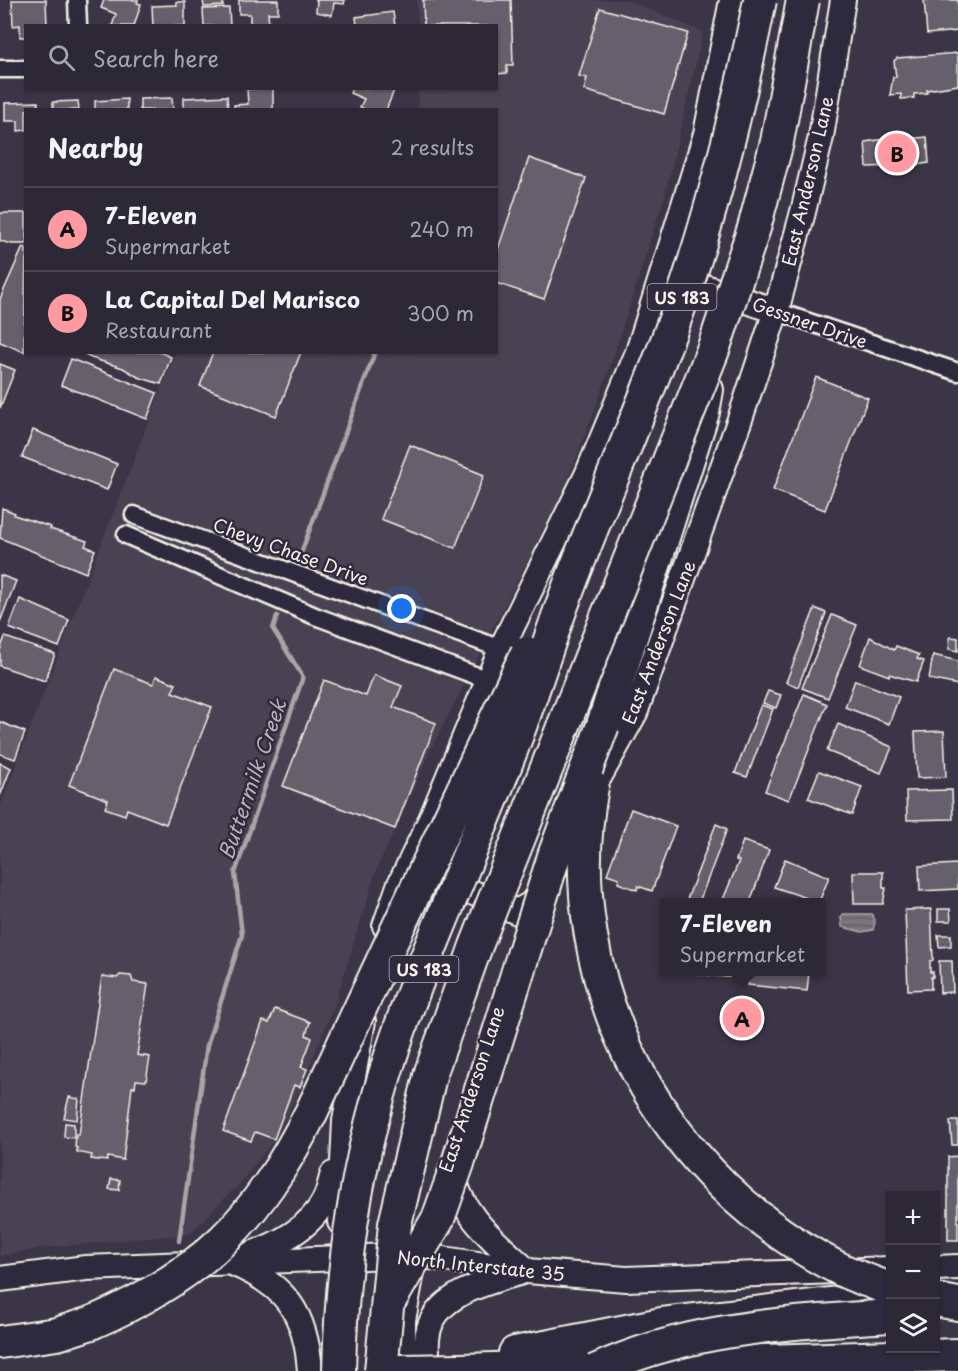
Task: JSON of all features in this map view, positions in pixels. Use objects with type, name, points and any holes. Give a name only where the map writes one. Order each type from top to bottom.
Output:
[{"type":"highway","name":"US 183","points":[[339,1371],[340,1314],[352,1221],[385,1074],[405,1015],[513,747],[570,584],[625,452],[679,307],[709,215],[730,138],[760,0]]},
{"type":"highway","name":"US 183","points":[[381,1371],[395,1224],[431,1072],[476,946],[713,350],[754,228],[774,153],[803,0]]},
{"type":"highway","points":[[333,1371],[364,1339],[421,1250],[438,1219],[458,1163],[555,853],[603,725],[704,412],[713,350]]},
{"type":"highway","points":[[0,1342],[57,1334],[91,1323],[151,1294],[204,1258],[241,1223],[273,1180],[310,1113],[538,630],[570,584]]},
{"type":"highway","points":[[603,725],[589,801],[585,870],[589,933],[601,986],[625,1049],[644,1085],[675,1133],[713,1176],[752,1212],[802,1248],[844,1271],[886,1287]]},
{"type":"highway","points":[[940,1291],[958,1289]]},
{"type":"highway","points":[[462,1366],[662,1324],[886,1298]]},
{"type":"highway","points":[[940,1301],[958,1304]]},
{"type":"highway","points":[[940,1312],[958,1311]]},
{"type":"highway","points":[[596,1371],[645,1350],[731,1329],[886,1316]]},
{"type":"highway","points":[[403,1371],[462,1366],[958,1355]]},
{"type":"main road","points":[[227,1262],[284,1241],[324,1203],[345,1121],[371,976],[399,886],[431,819],[501,649],[606,435],[638,352],[706,134],[732,0]]},
{"type":"main road","name":"East Anderson Lane","points":[[403,1371],[403,1320],[415,1255],[451,1156],[486,1036],[519,942],[550,879],[569,830],[635,713],[776,311],[820,138],[839,3]]},
{"type":"main road","name":"Gessner Drive","points":[[663,272],[776,311]]},
{"type":"main road","points":[[431,819],[427,850],[431,868],[444,880],[517,912],[531,904],[550,879]]},
{"type":"main road","points":[[333,1371],[345,1121]]},
{"type":"main road","points":[[451,1156],[459,1195],[470,1216],[527,1271]]},
{"type":"main road","name":"North Interstate 35","points":[[0,1279],[86,1268],[338,1256],[415,1255],[527,1271],[626,1279],[886,1269]]},
{"type":"main road","points":[[227,1262],[257,1274],[278,1288],[291,1304],[302,1325],[308,1347],[310,1371]]},
{"type":"main road","points":[[940,1268],[958,1267]]},
{"type":"main road","points":[[428,1371],[428,1332],[439,1311],[457,1296],[481,1283],[527,1271]]},
{"type":"street","points":[[77,0],[78,24]]},
{"type":"street","points":[[0,69],[24,69]]},
{"type":"street","name":"Gessner Drive","points":[[776,311],[958,372]]},
{"type":"street","name":"Chevy Chase Drive","points":[[134,515],[501,649]]},
{"type":"street","points":[[126,535],[315,616],[488,680]]},
{"type":"shaded area","points":[[417,0],[626,0],[703,32],[666,191],[607,376],[564,490],[432,747],[376,871],[336,1000],[304,1081],[275,1139],[241,1182],[189,1234],[41,1248],[0,1256],[0,807],[175,354],[498,354],[498,108],[418,108],[418,90],[498,90],[498,24],[418,24]]},
{"type":"shaded area","points":[[843,914],[872,914],[875,922],[873,930],[862,932],[842,927]]},
{"type":"building","points":[[12,0],[46,0],[47,24],[24,24],[24,37],[20,37],[20,25],[13,26]]},
{"type":"building","points":[[104,0],[138,0],[137,3],[141,4],[135,24],[113,24],[116,14],[101,8]]},
{"type":"building","points":[[203,0],[223,0],[223,6],[204,7]]},
{"type":"building","points":[[239,0],[278,0],[278,13],[268,13],[269,24],[250,24],[250,14],[239,14]]},
{"type":"building","points":[[317,0],[345,0],[344,4],[334,3],[332,15],[316,12]]},
{"type":"building","points":[[423,0],[511,0],[513,65],[507,65],[507,73],[498,74],[498,24],[424,24]]},
{"type":"building","points":[[924,0],[958,0],[958,31],[927,34]]},
{"type":"building","points":[[176,2],[185,2],[185,24],[153,24],[152,6],[177,5]]},
{"type":"building","points":[[229,8],[230,24],[204,24],[203,9]]},
{"type":"building","points":[[600,8],[688,33],[664,114],[584,90],[587,78],[579,76]]},
{"type":"building","points":[[393,12],[395,24],[357,24],[356,17]]},
{"type":"building","points":[[958,53],[958,85],[927,90],[927,93],[914,94],[914,98],[901,99],[901,94],[890,95],[893,77],[896,77],[894,61],[897,58]]},
{"type":"building","points":[[247,90],[273,90],[273,108],[234,108],[234,105],[248,104]]},
{"type":"building","points":[[351,90],[394,90],[387,108],[362,108],[360,107],[364,99],[350,93]]},
{"type":"building","points":[[227,96],[228,108],[184,108],[184,98]]},
{"type":"building","points":[[172,98],[173,108],[140,108],[140,99]]},
{"type":"building","points":[[127,99],[127,108],[95,108],[95,101]]},
{"type":"building","points":[[78,101],[79,108],[53,108],[53,102]]},
{"type":"building","points":[[38,102],[38,108],[24,108],[24,130],[18,131],[18,121],[5,121],[5,103]]},
{"type":"building","points":[[906,136],[906,139],[927,137],[929,163],[895,168],[895,166],[867,167],[865,142]]},
{"type":"building","points":[[529,158],[586,178],[544,299],[498,284],[498,249]]},
{"type":"building","points":[[0,213],[24,213],[24,244],[0,241]]},
{"type":"building","points":[[24,247],[24,352],[0,342],[0,299]]},
{"type":"building","points":[[85,354],[164,354],[171,357],[161,384]]},
{"type":"building","points":[[212,354],[300,354],[276,416],[200,386]]},
{"type":"building","points":[[71,359],[157,393],[147,419],[61,385]]},
{"type":"building","points":[[0,364],[15,370],[0,408]]},
{"type":"building","points":[[816,377],[868,398],[825,510],[773,490]]},
{"type":"building","points":[[33,430],[117,464],[107,490],[22,457]]},
{"type":"building","points":[[410,445],[484,475],[455,548],[381,519]]},
{"type":"building","points":[[2,508],[15,513],[14,515],[51,527],[50,529],[87,541],[85,546],[95,550],[86,573],[0,538]]},
{"type":"building","points":[[0,575],[16,581],[0,622]]},
{"type":"building","points":[[20,599],[69,620],[59,647],[9,628]]},
{"type":"building","points":[[815,608],[826,613],[798,687],[786,682]]},
{"type":"building","points":[[832,615],[857,625],[828,698],[802,688]]},
{"type":"building","points":[[5,637],[55,654],[45,681],[0,666],[0,650]]},
{"type":"building","points":[[870,637],[894,650],[896,646],[919,655],[917,659],[924,661],[916,682],[889,674],[889,676],[860,665]]},
{"type":"building","points":[[950,637],[958,638],[958,651],[949,649]]},
{"type":"building","points":[[933,655],[958,661],[958,685],[929,679]]},
{"type":"building","points":[[114,669],[153,684],[156,676],[176,684],[172,692],[212,707],[166,824],[127,809],[125,815],[105,808],[108,800],[69,785]]},
{"type":"building","points":[[374,675],[402,686],[393,707],[436,723],[395,829],[283,786],[324,680],[366,696]]},
{"type":"building","points":[[855,680],[899,697],[889,724],[845,707]]},
{"type":"building","points":[[768,691],[781,695],[776,708],[763,703]]},
{"type":"building","points":[[804,694],[827,704],[789,800],[765,791]]},
{"type":"building","points":[[761,705],[773,709],[747,777],[735,773]]},
{"type":"building","points":[[0,722],[25,732],[15,759],[0,754]]},
{"type":"building","points":[[838,724],[892,747],[881,773],[827,751]]},
{"type":"building","points":[[944,731],[946,777],[917,778],[915,732]]},
{"type":"building","points":[[0,763],[11,768],[0,796]]},
{"type":"building","points":[[819,771],[862,787],[852,815],[808,798]]},
{"type":"building","points":[[952,790],[953,819],[907,820],[906,791]]},
{"type":"building","points":[[631,809],[676,826],[652,891],[638,886],[637,890],[618,883],[619,878],[607,874]]},
{"type":"building","points":[[716,824],[727,829],[701,898],[688,898]]},
{"type":"building","points":[[743,841],[769,850],[751,898],[724,898],[739,861],[736,860]]},
{"type":"building","points":[[785,859],[829,877],[821,898],[807,898],[774,887]]},
{"type":"building","points":[[958,864],[958,889],[920,891],[919,866]]},
{"type":"building","points":[[853,872],[883,872],[883,888],[886,888],[883,904],[854,904]]},
{"type":"building","points":[[931,909],[933,960],[930,961],[930,972],[933,972],[933,977],[931,977],[931,989],[908,990],[905,910]]},
{"type":"building","points":[[938,909],[950,909],[951,921],[938,921]]},
{"type":"building","points":[[938,935],[951,935],[951,946],[939,947]]},
{"type":"building","points":[[939,961],[952,961],[953,992],[940,993]]},
{"type":"building","points":[[120,975],[131,976],[133,982],[148,984],[137,1055],[150,1057],[146,1081],[136,1080],[135,1087],[132,1087],[123,1160],[108,1157],[107,1161],[91,1159],[92,1155],[77,1152],[75,1147],[76,1134],[79,1135],[102,976],[117,978]]},
{"type":"building","points":[[718,976],[809,976],[807,991],[748,985],[749,979]]},
{"type":"building","points":[[275,1009],[310,1022],[306,1035],[312,1038],[301,1067],[307,1069],[300,1087],[294,1085],[274,1139],[255,1132],[251,1141],[223,1131],[263,1021],[269,1023]]},
{"type":"building","points":[[69,1097],[79,1099],[77,1120],[64,1118]]},
{"type":"building","points":[[950,1121],[958,1121],[958,1145],[952,1145]]},
{"type":"building","points":[[65,1123],[74,1124],[74,1138],[64,1137]]},
{"type":"building","points":[[958,1156],[958,1240],[948,1240],[948,1157]]},
{"type":"building","points":[[111,1179],[120,1180],[119,1190],[109,1189]]},
{"type":"waterway","name":"Buttermilk Creek","points":[[300,556],[374,354]]},
{"type":"waterway","name":"Buttermilk Creek","points":[[179,1241],[207,1045],[242,935],[235,873],[303,677],[273,629],[277,616]]},
{"type":"place","name":"La Capital Del Marisco","points":[[897,153]]},
{"type":"place","name":"7-Eleven","points":[[742,1018]]}]
